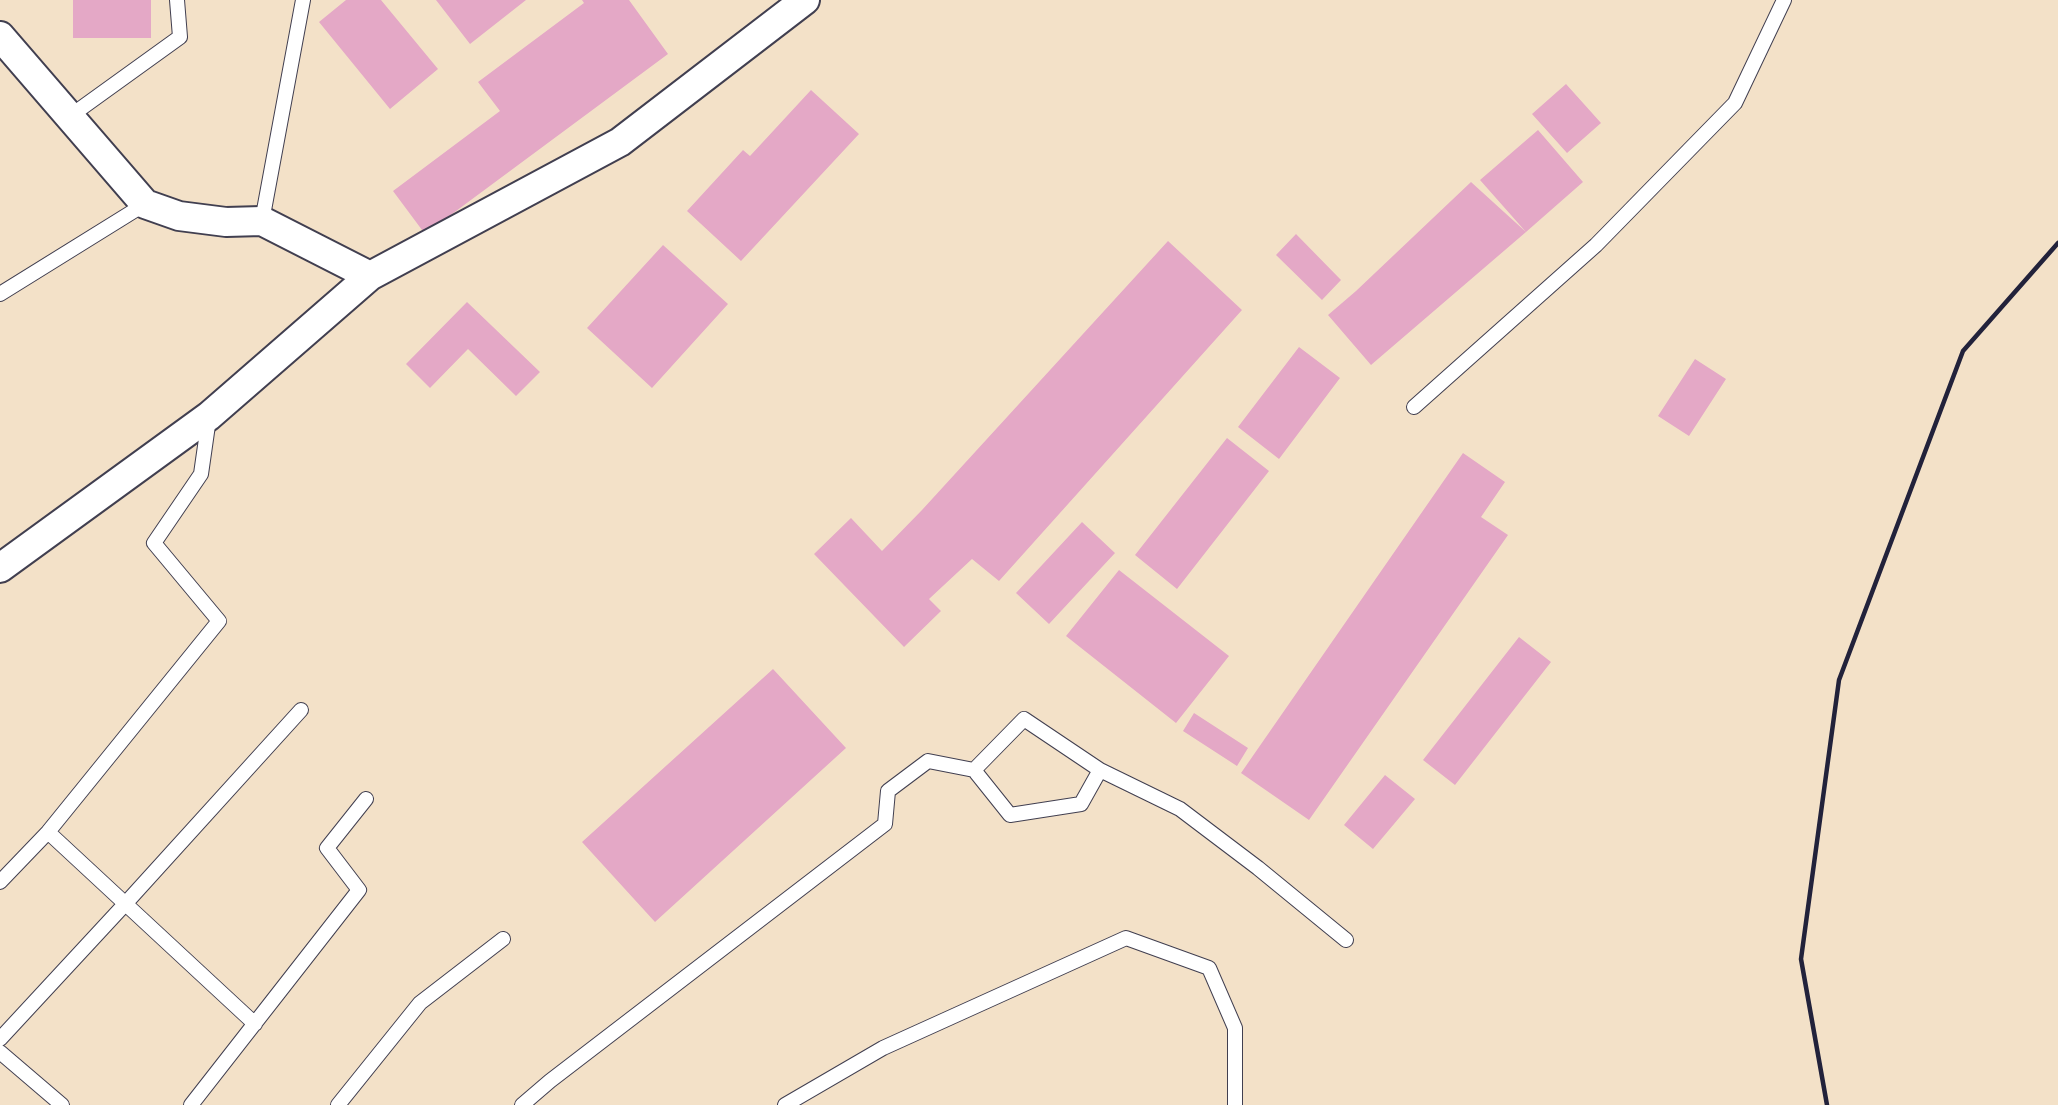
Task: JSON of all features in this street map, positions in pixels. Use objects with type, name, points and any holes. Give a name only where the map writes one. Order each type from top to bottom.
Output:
[{"type":"street","points":[[0,568],[209,416],[370,276],[620,142],[805,0]]},
{"type":"street","points":[[0,36],[145,204],[179,216],[226,222],[262,221],[370,276]]},
{"type":"lane","points":[[69,117],[180,37],[177,0]]},
{"type":"lane","points":[[262,221],[303,0]]},
{"type":"lane","points":[[1414,407],[1596,245],[1735,103],[1784,0]]},
{"type":"lane","points":[[0,294],[145,204]]},
{"type":"lane","points":[[0,882],[48,832],[219,621],[154,543],[201,474],[209,416]]},
{"type":"lane","points":[[0,1039],[301,710]]},
{"type":"lane","points":[[974,770],[1024,718],[1101,770],[1180,809],[1258,868],[1346,940]]},
{"type":"lane","points":[[522,1105],[550,1081],[885,824],[888,791],[928,761],[974,770],[1010,815],[1081,804],[1101,770]]},
{"type":"lane","points":[[191,1105],[359,890],[327,848],[366,799]]},
{"type":"lane","points":[[48,832],[255,1024]]},
{"type":"lane","points":[[785,1105],[883,1048],[1126,938],[1209,968],[1235,1028],[1235,1105]]},
{"type":"lane","points":[[338,1105],[420,1003],[503,939]]},
{"type":"lane","points":[[0,1052],[62,1105]]},
{"type":"building","points":[[73,0],[151,0],[151,38],[73,38]]},
{"type":"building","points":[[346,0],[381,0],[438,69],[390,109],[319,22]]},
{"type":"building","points":[[436,0],[526,0],[470,44]]},
{"type":"building","points":[[582,0],[629,0],[668,54],[425,234],[393,191],[500,111],[478,82],[584,3]]},
{"type":"building","points":[[1566,84],[1601,123],[1567,153],[1532,114]]},
{"type":"building","points":[[811,90],[859,134],[741,261],[687,211],[743,150],[750,156]]},
{"type":"building","points":[[1538,130],[1583,182],[1526,232],[1480,180]]},
{"type":"building","points":[[1471,182],[1526,232],[1371,365],[1328,315]]},
{"type":"building","points":[[1296,234],[1341,280],[1322,300],[1276,255]]},
{"type":"building","points":[[1168,241],[1242,310],[999,581],[972,559],[929,599],[941,611],[904,647],[814,554],[851,518],[882,551]]},
{"type":"building","points":[[663,245],[728,304],[652,388],[587,328]]},
{"type":"building","points":[[467,302],[540,372],[516,396],[468,349],[430,388],[406,364]]},
{"type":"building","points":[[1299,347],[1340,378],[1279,459],[1238,427]]},
{"type":"building","points":[[1695,359],[1726,379],[1689,436],[1658,416]]},
{"type":"building","points":[[1227,438],[1269,471],[1177,589],[1135,555]]},
{"type":"building","points":[[1463,453],[1505,482],[1481,517],[1508,535],[1309,820],[1241,773]]},
{"type":"building","points":[[1082,522],[1115,553],[1049,624],[1016,593]]},
{"type":"building","points":[[1119,570],[1229,656],[1176,723],[1066,636]]},
{"type":"building","points":[[1519,637],[1551,662],[1455,785],[1423,760]]},
{"type":"building","points":[[773,669],[846,748],[655,922],[582,842]]},
{"type":"building","points":[[1194,713],[1248,748],[1237,766],[1183,731]]},
{"type":"building","points":[[1385,775],[1415,799],[1373,849],[1344,825]]},
{"type":"railway","points":[[1827,1105],[1801,959],[1839,680],[1963,351],[2058,243]]}]
